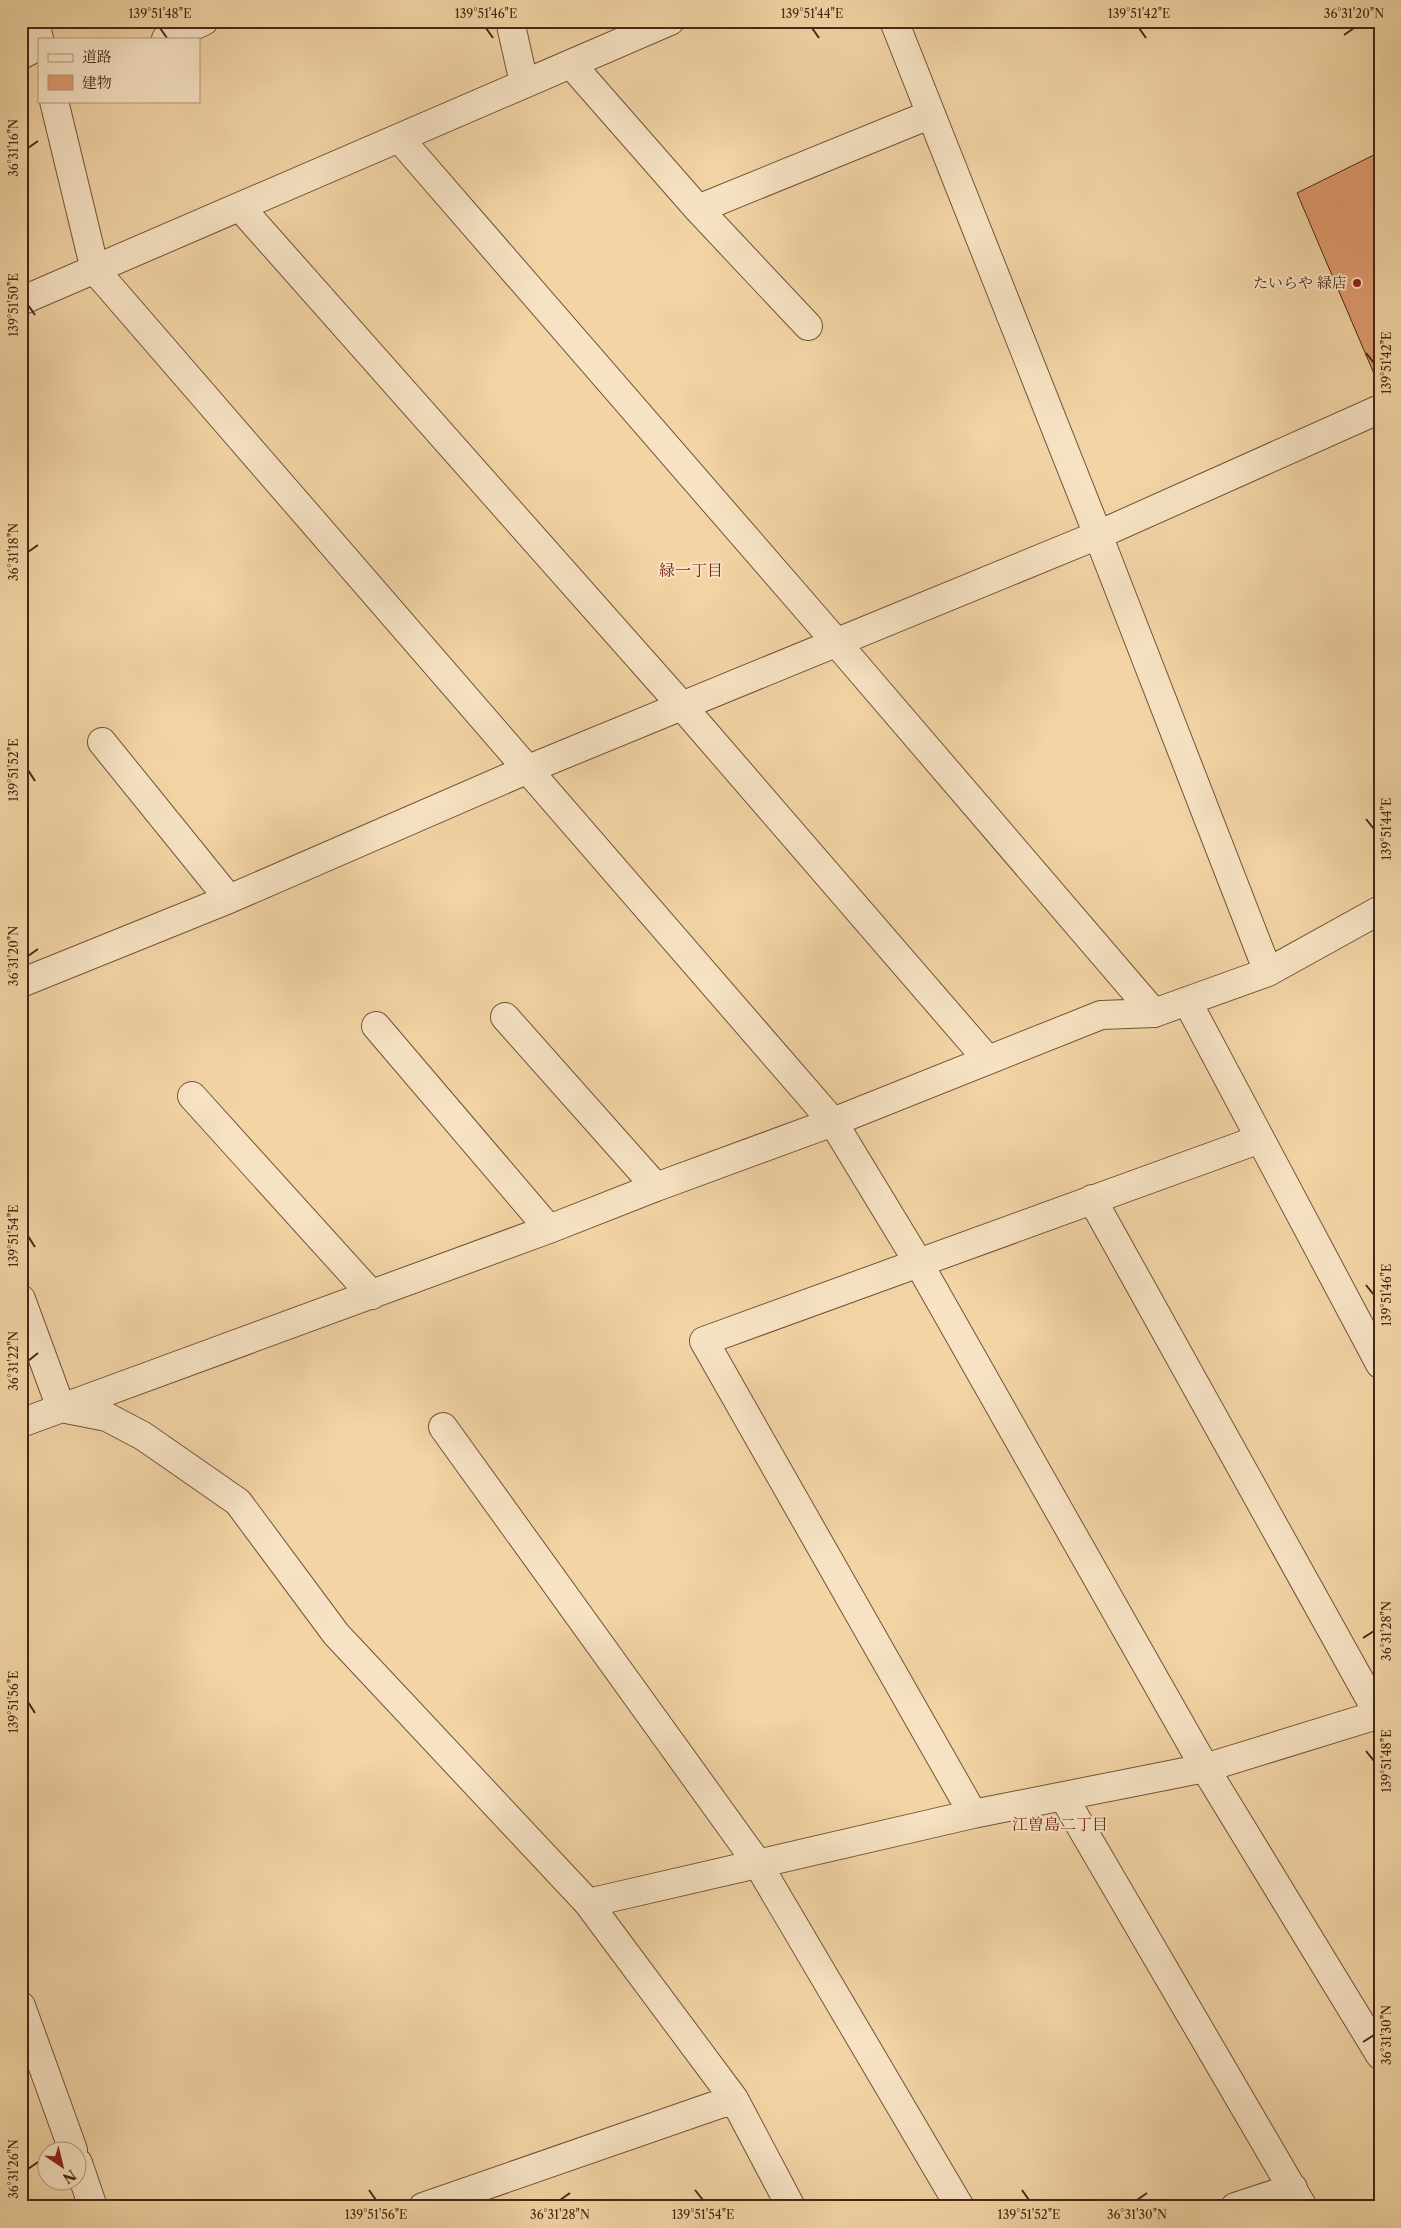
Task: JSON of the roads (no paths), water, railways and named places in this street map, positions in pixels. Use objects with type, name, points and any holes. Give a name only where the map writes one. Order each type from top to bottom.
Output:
[{"type":"street","points":[[35,21],[39,38]]},
{"type":"street","points":[[168,38],[204,21]]},
{"type":"street","points":[[510,21],[524,82]]},
{"type":"street","points":[[21,301],[524,82],[670,21]]},
{"type":"street","points":[[894,21],[1098,535],[1268,972]]},
{"type":"street","points":[[21,55],[38,46]]},
{"type":"street","points":[[570,64],[698,209],[808,326]]},
{"type":"street","points":[[54,102],[94,270],[832,1122],[918,1262],[1205,1768],[1380,2055]]},
{"type":"street","points":[[698,209],[930,115]]},
{"type":"street","points":[[398,138],[836,642],[1154,1013]]},
{"type":"street","points":[[240,207],[682,706],[987,1059]]},
{"type":"street","points":[[21,983],[229,899],[526,770],[1098,535],[1380,409]]},
{"type":"street","points":[[102,742],[229,899]]},
{"type":"street","points":[[21,1423],[549,1229],[832,1122],[1101,1014],[1154,1013],[1268,972],[1380,910]]},
{"type":"street","points":[[1187,1001],[1380,1364]]},
{"type":"street","points":[[506,1017],[656,1187]]},
{"type":"street","points":[[376,1026],[549,1229]]},
{"type":"street","points":[[192,1096],[372,1294]]},
{"type":"street","points":[[972,1814],[704,1341],[1260,1138]]},
{"type":"street","points":[[588,1903],[972,1814],[1205,1768],[1379,1715],[1092,1199]]},
{"type":"street","points":[[21,1299],[61,1408]]},
{"type":"street","points":[[61,1408],[107,1417],[143,1436],[238,1502],[336,1634],[588,1903],[734,2099],[791,2207]]},
{"type":"street","points":[[443,1427],[758,1864],[960,2207]]},
{"type":"street","points":[[1063,1796],[1298,2198],[1235,2207]]},
{"type":"street","points":[[21,2006],[28,2044],[69,2140]]},
{"type":"street","points":[[423,2207],[734,2099]]},
{"type":"street","points":[[87,2190],[93,2207]]},
{"type":"place","name":"たいらや 緑店","points":[[1357,283]]},
{"type":"district","name":"緑一丁目","points":[[691,570]]},
{"type":"district","name":"江曽島二丁目","points":[[1060,1824]]}]
